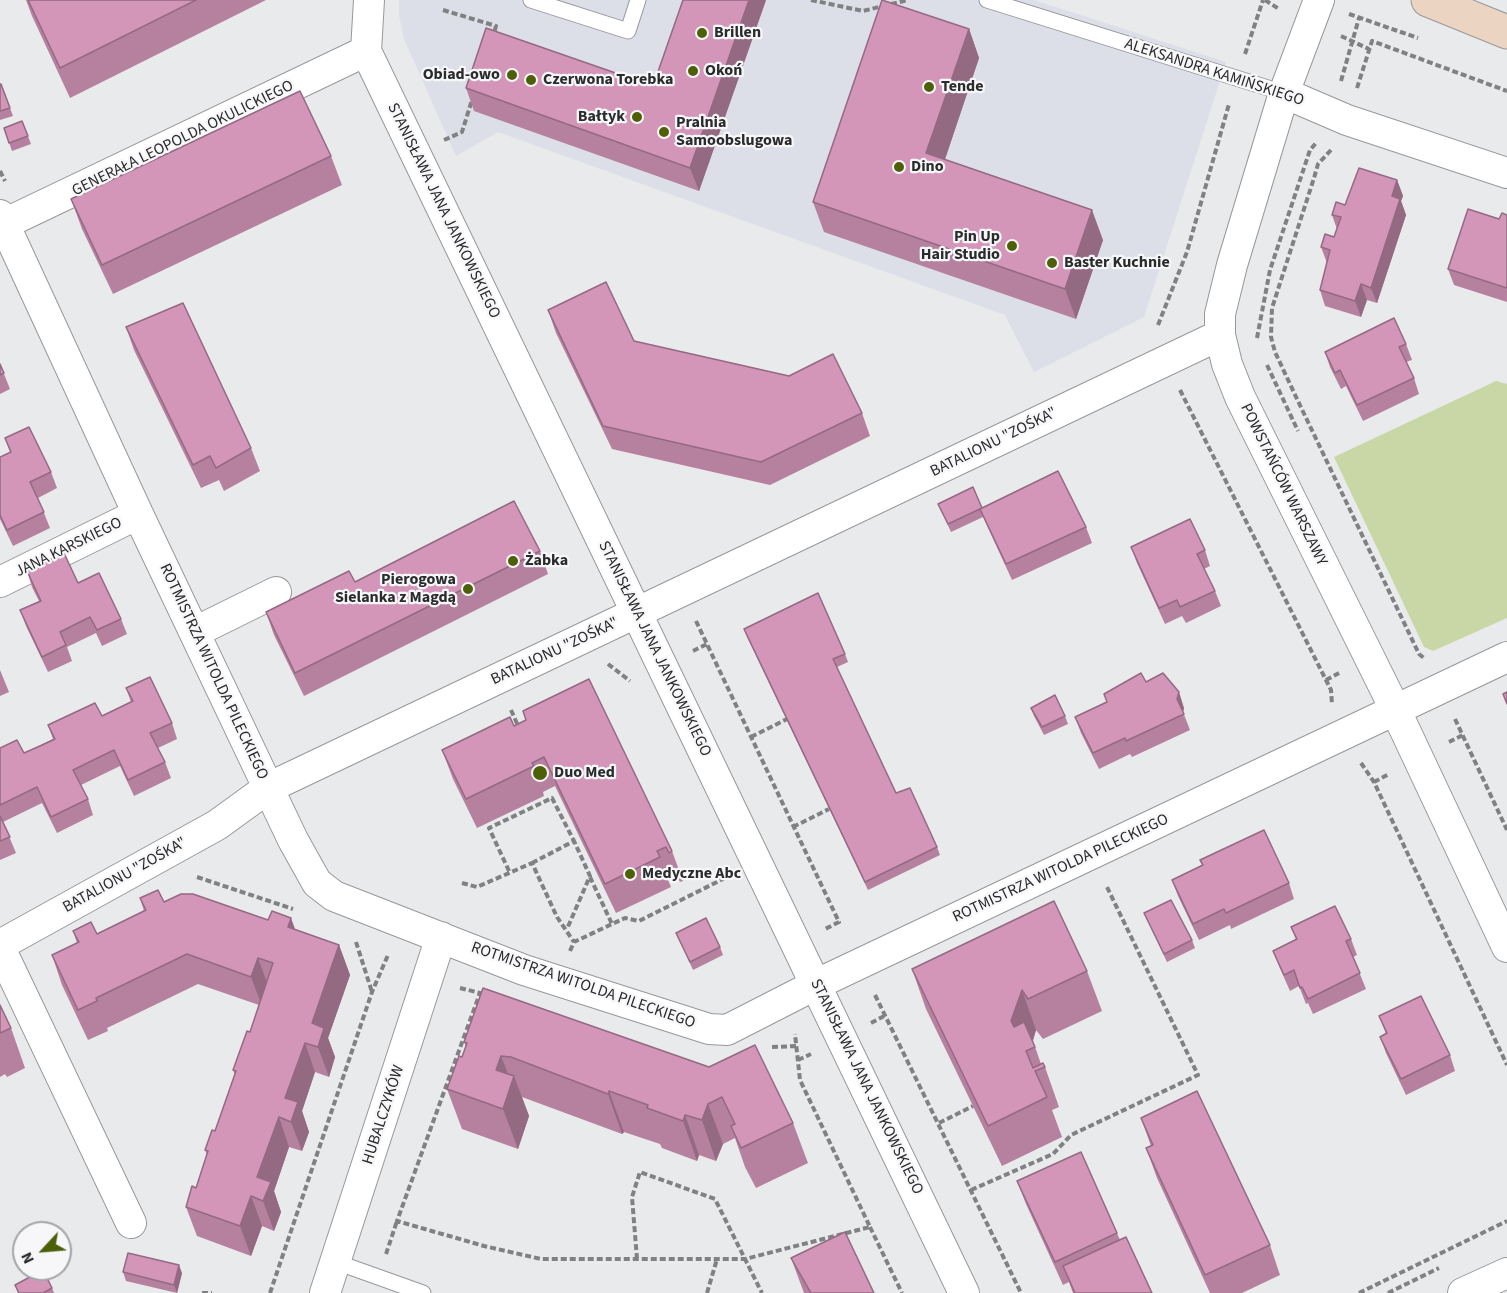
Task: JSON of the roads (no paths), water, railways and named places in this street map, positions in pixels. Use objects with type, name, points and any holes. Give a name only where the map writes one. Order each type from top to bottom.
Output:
[{"type":"street","name":"STANISŁAWA JANA JANKOWSKIEGO","points":[[369,0],[366,51],[636,614],[797,942],[964,1293]]},
{"type":"street","points":[[1428,0],[1507,32]]},
{"type":"street","name":"POWSTAŃCÓW WARSZAWY","points":[[1319,1],[1284,93],[1232,265],[1220,314],[1221,335],[1227,364],[1240,397],[1396,711],[1507,947]]},
{"type":"street","name":"GENERAŁA LEOPOLDA OKULICKIEGO","points":[[2,222],[366,51]]},
{"type":"street","name":"ALEKSANDRA KAMIŃSKIEGO","points":[[1284,93],[1339,117],[1507,173]]},
{"type":"street","name":"ROTMISTRZA WITOLDA PILECKIEGO","points":[[2,222],[268,788],[317,883],[334,896],[524,969],[709,1029],[727,1030],[817,984],[1507,657]]},
{"type":"street","name":"BATALIONU \"ZOŚKA\"","points":[[0,946],[218,825],[268,788],[1221,335]]},
{"type":"street","name":"JANA KARSKIEGO","points":[[0,582],[138,514]]},
{"type":"street","points":[[195,632],[276,592]]},
{"type":"street","name":"HUBALCZYKÓW","points":[[325,1293],[441,937]]},
{"type":"street","points":[[0,946],[131,1223]]},
{"type":"street","points":[[1463,1293],[1507,1273]]},
{"type":"lane","points":[[531,0],[628,31],[638,0]]},
{"type":"lane","name":"ALEKSANDRA KAMIŃSKIEGO","points":[[987,0],[1284,93]]},
{"type":"lane","points":[[336,1262],[423,1293]]},
{"type":"place","name":"Brillen","points":[[702,33]]},
{"type":"place","name":"Okoń","points":[[693,71]]},
{"type":"place","name":"Obiad-owo","points":[[512,75]]},
{"type":"place","name":"Czerwona Torebka","points":[[531,80]]},
{"type":"place","name":"Tende","points":[[929,87]]},
{"type":"place","name":"Bałtyk","points":[[637,117]]},
{"type":"place","name":"Pralnia Samoobslugowa","points":[[664,132]]},
{"type":"place","name":"Dino","points":[[899,167]]},
{"type":"place","name":"Pin Up Hair Studio","points":[[1012,246]]},
{"type":"place","name":"Baster Kuchnie","points":[[1052,263]]},
{"type":"place","name":"Żabka","points":[[513,561]]},
{"type":"place","name":"Pierogowa Sielanka z Magdą","points":[[468,589]]},
{"type":"place","name":"Duo Med","points":[[540,773]]},
{"type":"place","name":"Medyczne Abc","points":[[630,874]]}]
